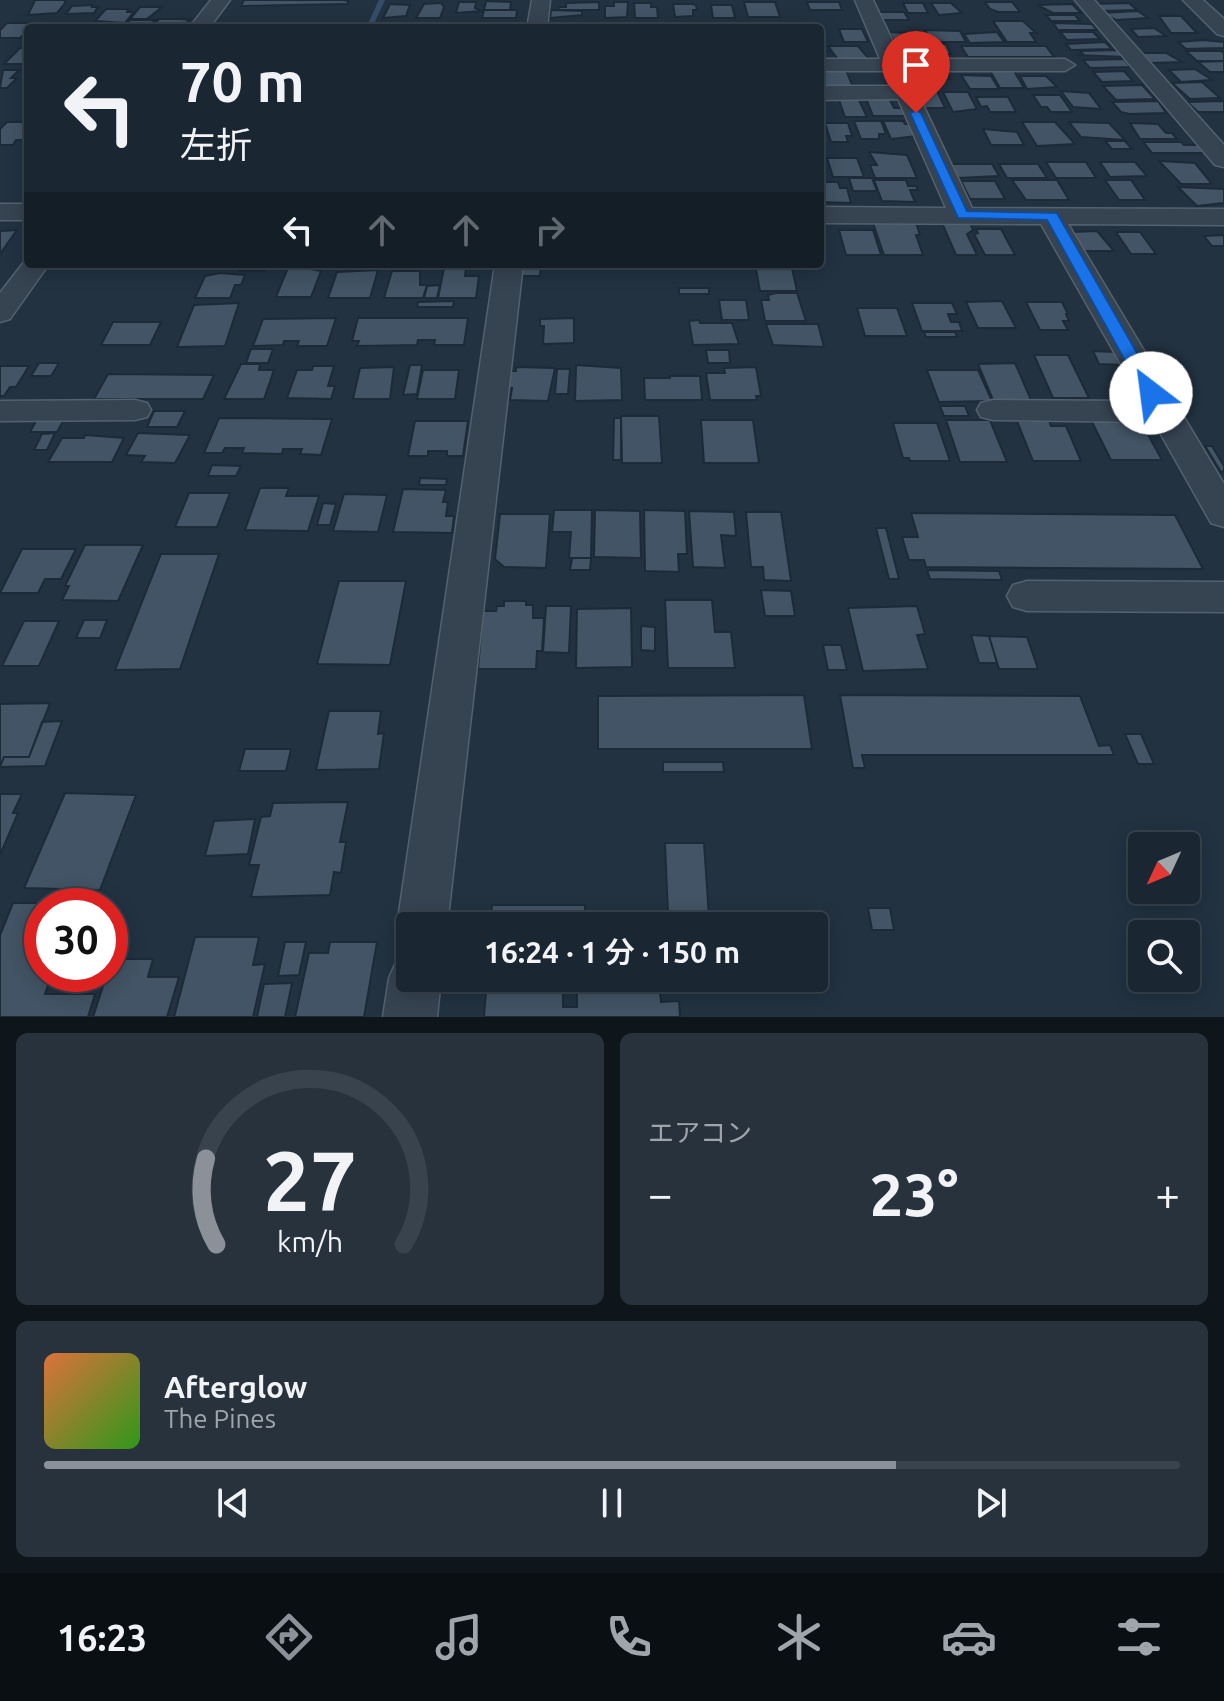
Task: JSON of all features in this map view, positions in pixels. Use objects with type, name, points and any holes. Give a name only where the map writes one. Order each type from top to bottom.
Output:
[{"type":"street","points":[[202,24],[221,0]]},
{"type":"street","points":[[538,24],[541,0]]},
{"type":"street","points":[[864,0],[962,215]]},
{"type":"street","points":[[1084,0],[1224,160]]},
{"type":"street","points":[[1192,0],[1224,30]]},
{"type":"street","points":[[824,65],[1065,65]]},
{"type":"street","points":[[824,93],[906,92]]},
{"type":"street","points":[[1185,115],[1211,114]]},
{"type":"street","points":[[0,212],[24,212]]},
{"type":"street","points":[[824,215],[1224,217]]},
{"type":"street","points":[[1053,216],[1055,226],[1224,514]]},
{"type":"street","points":[[0,313],[32,268]]},
{"type":"street","points":[[424,912],[508,268]]},
{"type":"street","points":[[0,411],[135,410]]},
{"type":"street","points":[[993,410],[1162,412]]},
{"type":"street","points":[[1027,596],[1224,597]]},
{"type":"street","points":[[410,1017],[413,992]]},
{"type":"building","points":[[35,0],[66,2],[57,13],[28,15]]},
{"type":"building","points":[[244,0],[343,0],[348,4],[241,6]]},
{"type":"building","points":[[486,1],[511,2],[510,10],[484,10]]},
{"type":"building","points":[[459,2],[476,2],[475,8],[481,11],[456,13]]},
{"type":"building","points":[[599,2],[599,10],[558,10],[559,7],[566,7],[566,3]]},
{"type":"building","points":[[614,2],[628,2],[627,17],[605,18],[605,6],[614,6]]},
{"type":"building","points":[[744,2],[775,2],[780,17],[748,17]]},
{"type":"building","points":[[807,2],[839,2],[842,10],[810,10]]},
{"type":"building","points":[[985,2],[1012,2],[1020,12],[998,12],[990,9]]},
{"type":"building","points":[[441,3],[444,7],[440,18],[416,18],[424,4]]},
{"type":"building","points":[[634,3],[651,3],[651,7],[657,7],[658,18],[635,18]]},
{"type":"building","points":[[903,3],[923,3],[928,13],[908,13]]},
{"type":"building","points":[[931,3],[951,3],[962,13],[939,15]]},
{"type":"building","points":[[1129,3],[1137,10],[1103,11],[1093,4]]},
{"type":"building","points":[[390,4],[410,5],[406,16],[383,18]]},
{"type":"building","points":[[673,4],[696,5],[697,10],[693,10],[693,16],[675,17]]},
{"type":"building","points":[[1072,4],[1081,13],[1053,13],[1037,5]]},
{"type":"building","points":[[711,5],[732,5],[735,18],[713,18]]},
{"type":"building","points":[[72,6],[98,7],[94,13],[66,14]]},
{"type":"building","points":[[140,7],[162,7],[147,19],[130,19]]},
{"type":"building","points":[[106,9],[134,12],[125,23],[95,21]]},
{"type":"building","points":[[484,10],[517,10],[516,18],[482,18]]},
{"type":"building","points":[[551,10],[582,11],[582,15],[550,18]]},
{"type":"building","points":[[1138,11],[1148,18],[1116,20],[1101,13]]},
{"type":"building","points":[[879,12],[904,12],[909,20],[883,20]]},
{"type":"building","points":[[1046,15],[1075,15],[1080,21],[1051,21]]},
{"type":"building","points":[[1159,16],[1181,16],[1197,33],[1171,33]]},
{"type":"building","points":[[159,19],[190,20],[185,24],[154,24]]},
{"type":"building","points":[[130,20],[155,20],[152,24],[127,24]]},
{"type":"building","points":[[993,21],[1023,21],[1036,33],[1030,33],[1036,42],[1007,42]]},
{"type":"building","points":[[7,23],[35,23],[24,24],[24,34],[20,38],[0,38],[0,30]]},
{"type":"building","points":[[1053,23],[1092,24],[1097,30],[1058,30]]},
{"type":"building","points":[[1154,28],[1166,36],[1138,37],[1131,29]]},
{"type":"building","points":[[839,29],[862,29],[868,42],[844,42]]},
{"type":"building","points":[[925,30],[960,31],[966,42],[931,42]]},
{"type":"building","points":[[889,32],[924,34],[928,43],[895,43]]},
{"type":"building","points":[[997,32],[1004,42],[970,43],[964,34]]},
{"type":"building","points":[[1060,32],[1093,32],[1100,39],[1067,40]]},
{"type":"building","points":[[1105,42],[1112,49],[1071,50],[1066,44]]},
{"type":"building","points":[[1178,42],[1224,42],[1224,48],[1186,49]]},
{"type":"building","points":[[929,44],[946,44],[951,54],[934,54]]},
{"type":"building","points":[[828,46],[858,46],[870,60],[839,61]]},
{"type":"building","points":[[918,46],[930,61],[903,62],[895,47]]},
{"type":"building","points":[[961,46],[1046,46],[1054,57],[968,57]]},
{"type":"building","points":[[20,48],[24,48],[24,64],[4,64]]},
{"type":"building","points":[[1118,50],[1124,57],[1076,55],[1084,55],[1080,51]]},
{"type":"building","points":[[1186,51],[1221,51],[1224,61],[1197,61]]},
{"type":"building","points":[[1142,53],[1166,53],[1182,62],[1151,63]]},
{"type":"building","points":[[1124,59],[1131,67],[1090,68],[1083,60]]},
{"type":"building","points":[[1224,61],[1224,72],[1210,72],[1198,62]]},
{"type":"building","points":[[989,69],[1013,69],[1024,88],[1000,88]]},
{"type":"building","points":[[1195,69],[1212,80],[1181,82],[1169,70]]},
{"type":"building","points":[[3,70],[19,70],[11,78],[17,78],[7,88],[0,88]]},
{"type":"building","points":[[824,70],[846,70],[854,90],[824,90]]},
{"type":"building","points":[[905,70],[946,73],[950,79],[909,79]]},
{"type":"building","points":[[1124,71],[1133,81],[1102,82],[1093,72]]},
{"type":"building","points":[[961,75],[991,76],[999,89],[970,89]]},
{"type":"building","points":[[1020,76],[1046,76],[1057,87],[1027,89]]},
{"type":"building","points":[[1202,82],[1220,98],[1190,99],[1172,83]]},
{"type":"building","points":[[1142,85],[1155,99],[1116,100],[1103,86]]},
{"type":"building","points":[[917,91],[937,91],[945,108],[924,108]]},
{"type":"building","points":[[1061,91],[1089,93],[1101,109],[1073,107]]},
{"type":"building","points":[[943,92],[968,92],[977,109],[953,112]]},
{"type":"building","points":[[1033,95],[1060,95],[1072,112],[1051,112],[1047,107],[1041,107]]},
{"type":"building","points":[[976,97],[1008,97],[1016,112],[990,112],[987,106],[981,107]]},
{"type":"building","points":[[866,98],[889,98],[894,108],[902,108],[906,116],[873,116]]},
{"type":"building","points":[[839,100],[859,100],[867,117],[845,117]]},
{"type":"building","points":[[1158,101],[1166,113],[1129,114],[1121,112],[1112,102]]},
{"type":"building","points":[[1224,101],[1224,112],[1198,112],[1187,102]]},
{"type":"building","points":[[854,121],[881,121],[886,134],[879,134],[879,139],[861,139]]},
{"type":"building","points":[[883,121],[911,124],[917,136],[891,139]]},
{"type":"building","points":[[7,122],[24,122],[24,139],[16,140],[13,145],[0,145],[0,129]]},
{"type":"building","points":[[1022,122],[1055,122],[1075,144],[1037,146]]},
{"type":"building","points":[[1069,122],[1109,123],[1125,140],[1081,137]]},
{"type":"building","points":[[825,123],[848,123],[852,136],[846,136],[848,142],[831,142]]},
{"type":"building","points":[[1130,123],[1158,124],[1177,139],[1140,139]]},
{"type":"building","points":[[983,129],[1017,132],[1024,145],[991,145]]},
{"type":"building","points":[[1105,141],[1125,141],[1132,149],[1112,149]]},
{"type":"building","points":[[1143,142],[1198,145],[1204,153],[1152,153]]},
{"type":"building","points":[[869,152],[907,155],[917,178],[875,178],[870,165],[877,165]]},
{"type":"building","points":[[827,158],[857,158],[864,177],[833,177]]},
{"type":"building","points":[[1159,161],[1195,163],[1212,184],[1181,184]]},
{"type":"building","points":[[1046,162],[1086,162],[1096,178],[1056,178]]},
{"type":"building","points":[[1100,162],[1135,162],[1147,176],[1110,177]]},
{"type":"building","points":[[949,164],[992,164],[999,176],[957,178]]},
{"type":"building","points":[[999,164],[1038,164],[1047,178],[1007,178]]},
{"type":"building","points":[[849,178],[872,178],[877,191],[853,191]]},
{"type":"building","points":[[874,180],[906,180],[908,186],[916,186],[918,190],[910,190],[915,202],[882,201]]},
{"type":"building","points":[[1012,180],[1057,180],[1069,200],[1026,200]]},
{"type":"building","points":[[1105,180],[1131,180],[1145,200],[1119,200]]},
{"type":"building","points":[[961,181],[995,181],[1005,199],[970,199]]},
{"type":"building","points":[[824,182],[838,182],[840,188],[847,188],[851,203],[824,202]]},
{"type":"building","points":[[1178,187],[1224,189],[1224,203],[1197,206]]},
{"type":"building","points":[[873,223],[916,223],[920,235],[916,235],[923,255],[884,255]]},
{"type":"building","points":[[942,223],[970,223],[973,230],[967,234],[977,255],[956,255]]},
{"type":"building","points":[[976,229],[1001,229],[1015,255],[985,255],[974,234],[978,233]]},
{"type":"building","points":[[17,230],[0,254],[0,231]]},
{"type":"building","points":[[839,230],[873,230],[881,255],[846,255]]},
{"type":"building","points":[[1097,231],[1114,251],[1084,251],[1071,232]]},
{"type":"building","points":[[1116,232],[1140,232],[1156,254],[1131,254]]},
{"type":"building","points":[[1224,235],[1224,246],[1212,246],[1204,236]]},
{"type":"building","points":[[241,268],[266,268],[265,271],[239,271]]},
{"type":"building","points":[[288,268],[321,271],[311,297],[276,297]]},
{"type":"building","points":[[444,268],[466,268],[465,276],[479,276],[476,298],[438,298]]},
{"type":"building","points":[[520,268],[541,268],[540,276],[519,276]]},
{"type":"building","points":[[756,268],[792,268],[797,291],[760,291]]},
{"type":"building","points":[[378,270],[370,298],[328,298],[337,272]]},
{"type":"building","points":[[392,271],[420,271],[420,285],[427,285],[423,298],[384,298]]},
{"type":"building","points":[[220,273],[245,275],[241,285],[235,285],[230,298],[195,298],[205,276]]},
{"type":"building","points":[[440,285],[437,298],[424,298],[427,286]]},
{"type":"building","points":[[679,288],[709,288],[709,294],[679,294]]},
{"type":"building","points":[[797,293],[806,321],[765,321],[761,300],[769,300],[768,295]]},
{"type":"building","points":[[719,300],[746,300],[749,320],[722,320]]},
{"type":"building","points":[[454,301],[453,307],[417,307],[418,302]]},
{"type":"building","points":[[1002,301],[1016,328],[978,328],[966,302]]},
{"type":"building","points":[[1026,302],[1062,302],[1068,314],[1069,321],[1063,321],[1068,330],[1040,330]]},
{"type":"building","points":[[239,303],[225,346],[177,347],[194,305]]},
{"type":"building","points":[[912,303],[952,303],[957,314],[948,314],[951,322],[959,322],[962,331],[922,331]]},
{"type":"building","points":[[857,308],[897,308],[907,336],[865,336]]},
{"type":"building","points":[[336,318],[327,346],[297,346],[299,341],[284,341],[283,345],[253,346],[263,319]]},
{"type":"building","points":[[358,318],[468,318],[464,345],[434,345],[435,340],[418,340],[417,345],[357,346],[359,341],[352,341]]},
{"type":"building","points":[[574,318],[574,343],[543,344],[544,326],[540,326],[540,319]]},
{"type":"building","points":[[699,320],[700,323],[732,323],[739,344],[693,345],[689,321]]},
{"type":"building","points":[[113,322],[161,322],[150,345],[101,345]]},
{"type":"building","points":[[766,324],[818,324],[824,347],[773,345]]},
{"type":"building","points":[[924,332],[955,332],[957,337],[926,337]]},
{"type":"building","points":[[251,349],[273,349],[268,363],[246,363]]},
{"type":"building","points":[[706,350],[729,350],[730,363],[708,363]]},
{"type":"building","points":[[1093,351],[1115,352],[1122,365],[1099,364]]},
{"type":"building","points":[[1034,355],[1068,355],[1089,398],[1053,398]]},
{"type":"building","points":[[39,363],[59,363],[51,376],[31,376]]},
{"type":"building","points":[[1015,363],[1031,400],[993,400],[978,364]]},
{"type":"building","points":[[241,364],[260,364],[259,370],[274,370],[264,399],[224,399]]},
{"type":"building","points":[[410,365],[422,365],[417,394],[403,395]]},
{"type":"building","points":[[576,365],[621,368],[622,400],[575,401]]},
{"type":"building","points":[[0,366],[29,366],[16,387],[10,387],[4,396],[0,396]]},
{"type":"building","points":[[313,366],[334,366],[328,386],[335,386],[331,399],[287,398],[297,370],[312,370]]},
{"type":"building","points":[[394,367],[390,399],[353,399],[360,368]]},
{"type":"building","points":[[516,367],[555,368],[548,401],[510,400],[512,388],[508,388],[511,371],[516,371]]},
{"type":"building","points":[[756,367],[761,396],[756,396],[757,400],[710,400],[706,373],[725,373],[724,368]]},
{"type":"building","points":[[557,369],[570,369],[568,394],[555,394]]},
{"type":"building","points":[[423,370],[459,370],[455,399],[417,399]]},
{"type":"building","points":[[927,370],[978,370],[992,401],[939,402]]},
{"type":"building","points":[[108,374],[214,375],[203,399],[94,399]]},
{"type":"building","points":[[700,376],[702,400],[645,400],[644,378]]},
{"type":"building","points":[[940,406],[965,406],[969,416],[944,416]]},
{"type":"building","points":[[154,411],[185,411],[177,427],[147,427]]},
{"type":"building","points":[[39,416],[66,416],[57,432],[30,432]]},
{"type":"building","points":[[621,416],[659,416],[662,463],[622,463]]},
{"type":"building","points":[[219,418],[332,419],[321,455],[300,454],[302,449],[283,449],[282,454],[242,453],[244,448],[204,453]]},
{"type":"building","points":[[614,418],[621,418],[621,460],[613,460]]},
{"type":"building","points":[[701,420],[753,420],[759,463],[704,463]]},
{"type":"building","points":[[946,420],[990,420],[1007,462],[960,462]]},
{"type":"building","points":[[1091,420],[1140,420],[1162,460],[1111,460]]},
{"type":"building","points":[[415,421],[468,421],[463,456],[447,456],[447,451],[428,451],[428,456],[408,456]]},
{"type":"building","points":[[1017,421],[1049,421],[1051,426],[1066,426],[1081,461],[1033,461]]},
{"type":"building","points":[[893,423],[937,423],[950,461],[910,461],[903,458]]},
{"type":"building","points":[[55,433],[47,450],[34,450],[42,434]]},
{"type":"building","points":[[138,433],[190,435],[175,463],[141,462],[145,456],[126,455]]},
{"type":"building","points":[[85,435],[124,438],[112,462],[48,462],[62,438],[84,438]]},
{"type":"building","points":[[1205,446],[1212,446],[1224,471],[1221,472]]},
{"type":"building","points":[[212,465],[241,466],[236,476],[208,476]]},
{"type":"building","points":[[420,478],[447,479],[446,485],[419,485]]},
{"type":"building","points":[[260,488],[289,488],[286,496],[319,496],[308,531],[245,530]]},
{"type":"building","points":[[403,489],[446,490],[443,502],[448,502],[446,516],[454,516],[452,533],[393,532]]},
{"type":"building","points":[[189,493],[230,493],[217,527],[175,527]]},
{"type":"building","points":[[344,494],[387,495],[378,532],[333,531]]},
{"type":"building","points":[[323,503],[336,504],[330,525],[317,525]]},
{"type":"building","points":[[554,510],[592,510],[591,558],[569,558],[571,532],[552,532]]},
{"type":"building","points":[[595,510],[640,511],[641,558],[594,557]]},
{"type":"building","points":[[644,510],[685,511],[687,554],[678,554],[679,572],[645,571]]},
{"type":"building","points":[[689,511],[734,512],[736,536],[721,535],[725,568],[693,567]]},
{"type":"building","points":[[746,512],[781,512],[791,581],[764,580],[763,567],[751,567]]},
{"type":"building","points":[[911,513],[1175,515],[1203,569],[926,567],[924,560],[909,560],[902,537],[918,537]]},
{"type":"building","points":[[500,514],[550,514],[546,568],[504,567],[495,559]]},
{"type":"building","points":[[876,528],[886,528],[899,579],[889,579]]},
{"type":"building","points":[[85,545],[143,545],[118,601],[62,600],[69,586],[65,586]]},
{"type":"building","points":[[22,549],[76,549],[61,579],[45,579],[38,593],[0,593]]},
{"type":"building","points":[[161,554],[219,554],[180,669],[115,670]]},
{"type":"building","points":[[572,558],[591,558],[590,570],[570,570]]},
{"type":"building","points":[[927,570],[999,571],[1002,580],[930,579]]},
{"type":"building","points":[[339,581],[406,581],[390,665],[317,664]]},
{"type":"building","points":[[761,590],[791,591],[795,616],[765,616]]},
{"type":"building","points":[[665,600],[712,600],[715,632],[731,632],[735,668],[668,668]]},
{"type":"building","points":[[504,601],[526,601],[526,605],[533,605],[533,618],[544,618],[542,651],[537,651],[536,669],[478,669],[483,611],[496,611],[497,606],[504,606]]},
{"type":"building","points":[[546,606],[571,606],[569,653],[543,652]]},
{"type":"building","points":[[917,606],[925,634],[917,635],[928,669],[863,671],[848,608]]},
{"type":"building","points":[[631,608],[632,667],[576,668],[577,609]]},
{"type":"building","points":[[84,620],[107,620],[100,638],[76,638]]},
{"type":"building","points":[[24,621],[59,621],[39,666],[2,666]]},
{"type":"building","points":[[641,626],[655,627],[655,651],[641,650]]},
{"type":"building","points":[[971,635],[989,636],[997,663],[979,663]]},
{"type":"building","points":[[989,636],[1027,637],[1038,669],[999,669]]},
{"type":"building","points":[[823,645],[841,645],[847,670],[828,670]]},
{"type":"building","points":[[804,695],[812,749],[598,749],[598,696]]},
{"type":"building","points":[[840,695],[1080,696],[1099,746],[1110,745],[1114,755],[862,755],[865,768],[853,768]]},
{"type":"building","points":[[50,703],[29,757],[4,757],[0,767],[0,704]]},
{"type":"building","points":[[329,711],[381,711],[378,734],[384,733],[379,769],[316,770]]},
{"type":"building","points":[[62,721],[45,766],[0,767],[4,757],[29,757],[42,722]]},
{"type":"building","points":[[1125,734],[1141,734],[1154,764],[1138,764]]},
{"type":"building","points":[[245,749],[291,749],[286,771],[239,771]]},
{"type":"building","points":[[663,762],[723,762],[724,772],[663,772]]},
{"type":"building","points":[[65,793],[136,795],[101,888],[24,888]]},
{"type":"building","points":[[0,794],[22,794],[13,813],[18,813],[0,855]]},
{"type":"building","points":[[348,802],[340,842],[346,842],[341,873],[334,872],[330,895],[251,897],[259,865],[249,865],[261,817],[270,816],[273,803]]},
{"type":"building","points":[[255,819],[248,854],[205,856],[214,821]]},
{"type":"building","points":[[665,843],[704,843],[709,912],[668,912]]},
{"type":"building","points":[[13,903],[24,903],[24,992],[95,994],[88,1017],[0,1017],[0,935]]},
{"type":"building","points":[[492,905],[585,905],[585,912],[491,912]]},
{"type":"building","points":[[868,908],[890,908],[894,930],[872,930]]},
{"type":"building","points":[[195,937],[259,937],[253,965],[265,964],[253,1017],[174,1017]]},
{"type":"building","points":[[285,942],[306,942],[299,975],[278,976]]},
{"type":"building","points":[[330,942],[377,942],[364,1017],[295,1017],[309,953],[328,953]]},
{"type":"building","points":[[128,959],[153,959],[148,977],[179,977],[167,1017],[93,1017],[101,992],[128,992]]},
{"type":"building","points":[[292,983],[285,1017],[257,1017],[264,984]]},
{"type":"building","points":[[486,992],[563,992],[563,1007],[577,1007],[577,993],[660,992],[661,1002],[679,1001],[680,1017],[484,1017]]},
{"type":"waterway","points":[[371,24],[382,0]]},
{"type":"route","points":[[916,113],[962,215],[1053,216],[1055,226],[1151,393]]}]
